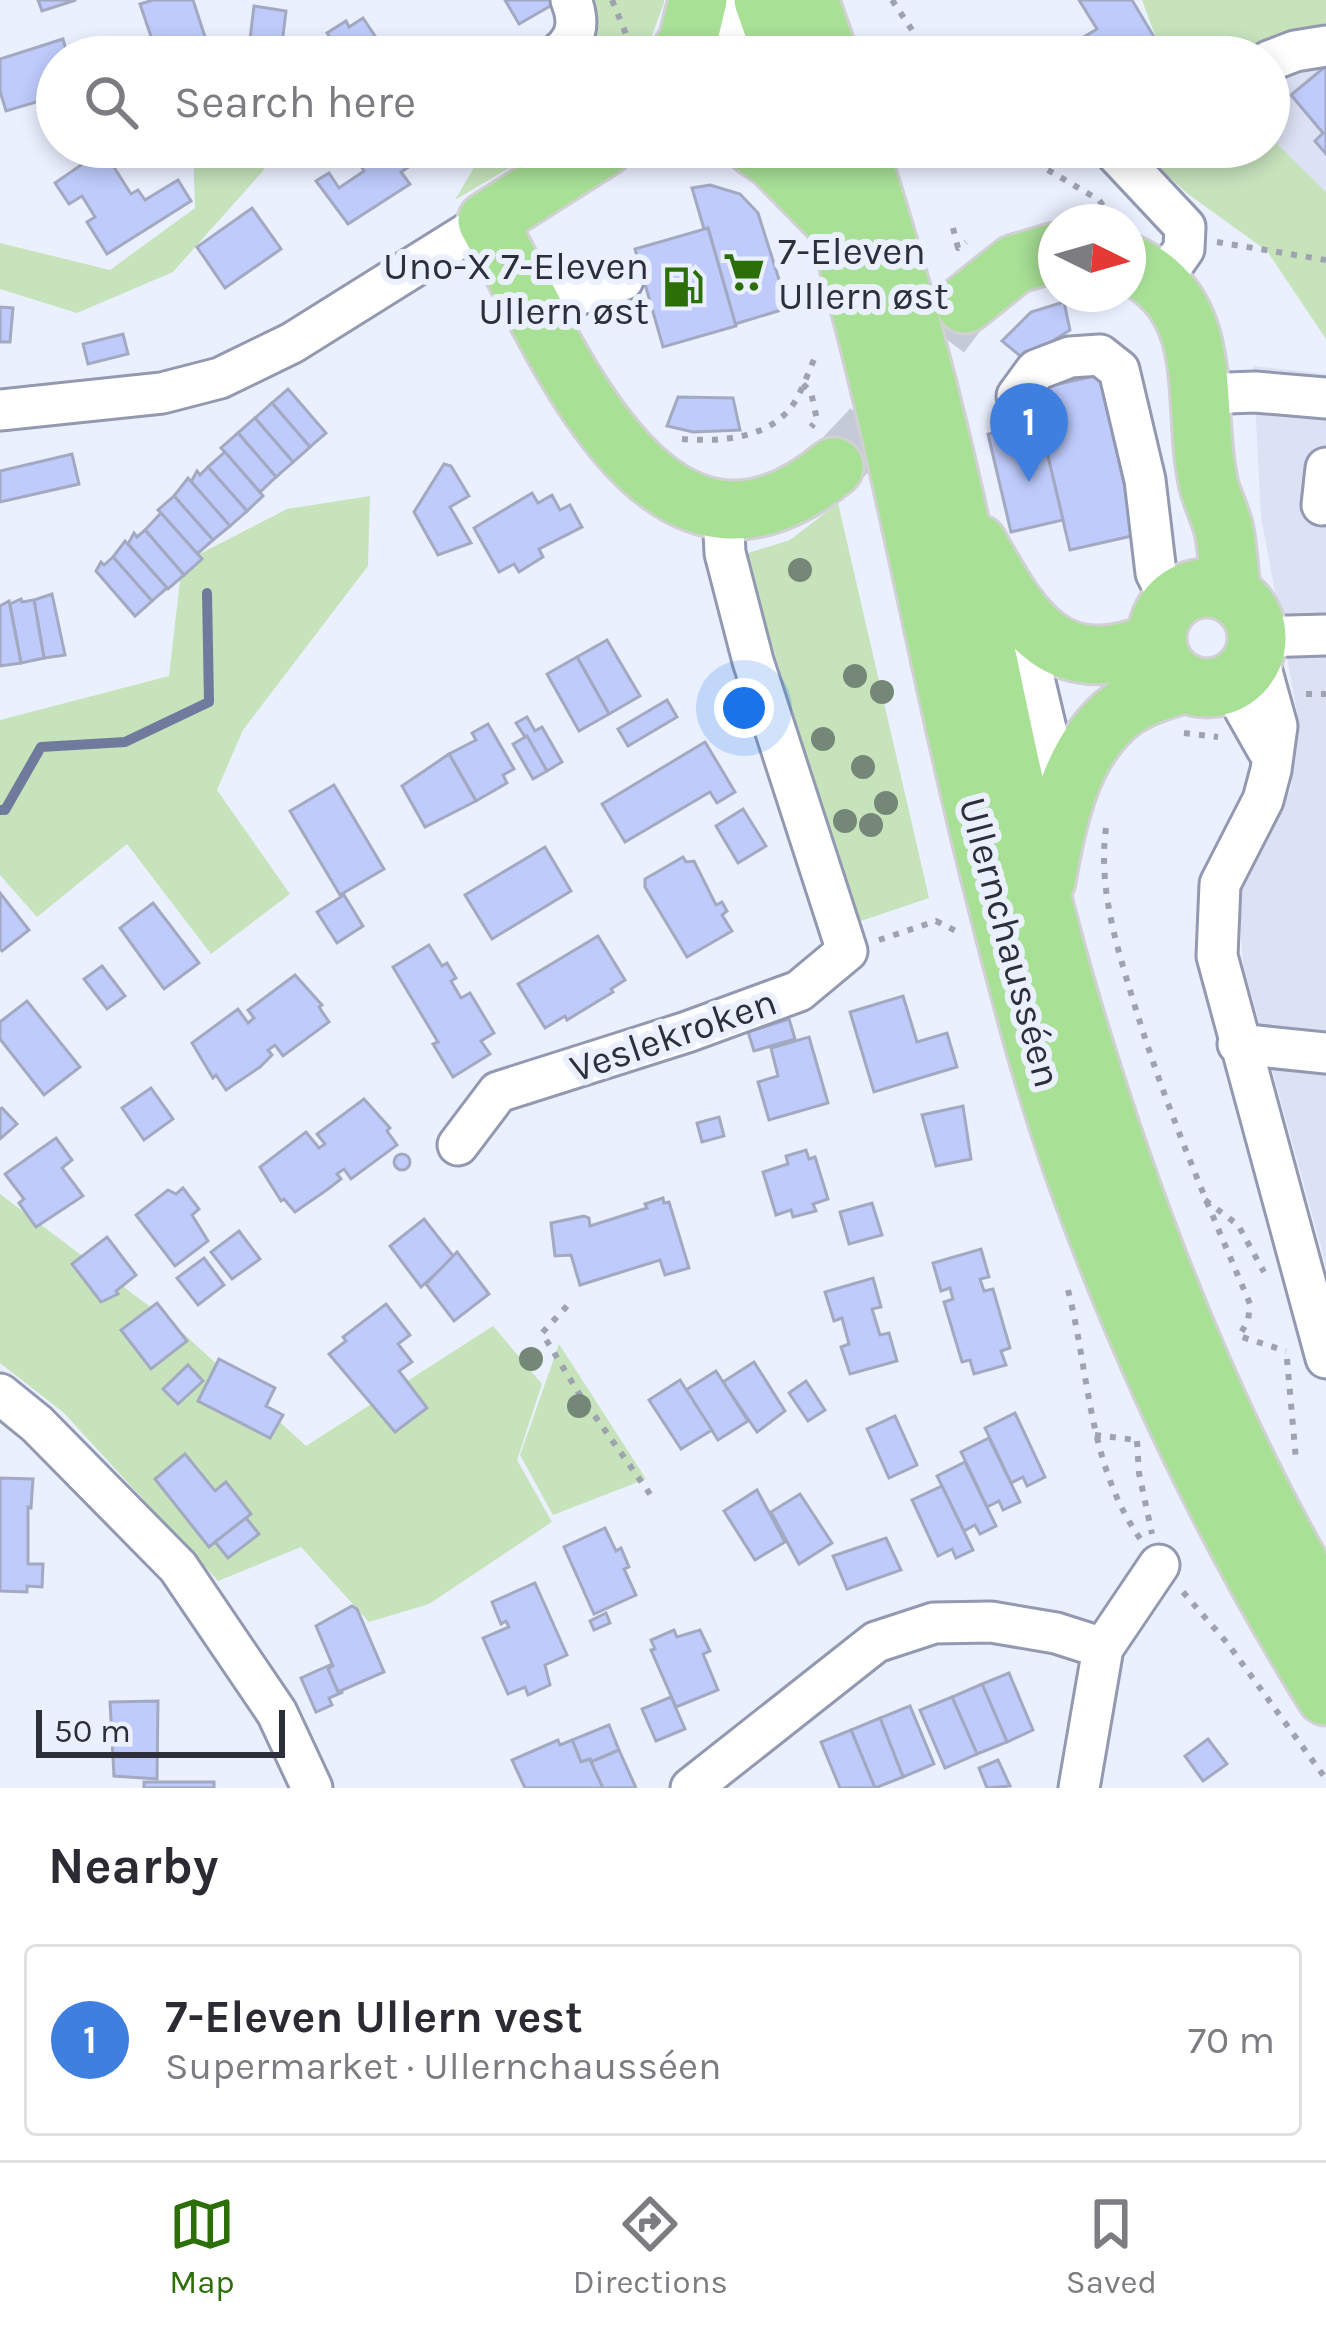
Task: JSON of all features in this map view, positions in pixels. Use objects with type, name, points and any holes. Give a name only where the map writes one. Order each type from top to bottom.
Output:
[{"type":"highway","points":[[689,36],[698,0]]},
{"type":"highway","points":[[763,0],[776,36]]},
{"type":"highway","points":[[809,0],[822,36]]},
{"type":"highway","points":[[572,168],[487,220],[593,409],[631,459],[664,490],[704,509],[723,512],[778,504],[821,449]]},
{"type":"highway","name":"Ullernchausséen","points":[[792,168],[837,225],[888,414],[993,884],[1047,1086],[1083,1193],[1211,1494],[1326,1696]]},
{"type":"highway","name":"Ullernchausséen","points":[[864,168],[923,370],[1070,999],[1144,1223],[1185,1326],[1257,1485],[1326,1611]]},
{"type":"highway","points":[[1147,252],[1189,329],[1201,394],[1208,484],[1196,519],[1207,656]]},
{"type":"highway","points":[[965,304],[1015,264],[1038,257]]},
{"type":"highway","points":[[955,502],[1018,609],[1049,643],[1076,654],[1207,656]]},
{"type":"highway","points":[[1044,898],[1084,815],[1081,760],[1104,725],[1207,656]]},
{"type":"street","points":[[571,0],[574,36]]},
{"type":"street","points":[[720,0],[733,36]]},
{"type":"street","points":[[1290,53],[1326,46]]},
{"type":"street","points":[[1127,168],[1179,217],[1147,252]]},
{"type":"street","points":[[0,410],[162,393],[220,378],[292,343],[487,220]]},
{"type":"street","points":[[538,315],[559,302],[623,280]]},
{"type":"street","points":[[1017,397],[1036,370],[1070,357],[1100,356],[1119,370],[1145,480],[1156,572],[1272,759],[1269,786],[1228,863],[1216,906],[1218,964],[1326,1358]]},
{"type":"street","points":[[1201,394],[1255,392],[1324,403]]},
{"type":"street","points":[[723,512],[724,553],[754,661],[847,951]]},
{"type":"street","points":[[1018,609],[1052,754],[1084,815]]},
{"type":"street","points":[[1207,656],[1326,635]]},
{"type":"street","name":"Veslekroken","points":[[458,1145],[498,1092],[799,991],[847,951]]},
{"type":"street","points":[[1238,1044],[1326,1053]]},
{"type":"street","points":[[0,1394],[37,1424],[178,1567],[277,1713],[312,1788]]},
{"type":"street","points":[[1079,1788],[1102,1648],[1160,1565]]},
{"type":"street","points":[[691,1788],[876,1642],[934,1623],[992,1622],[1056,1633],[1102,1648]]},
{"type":"path","points":[[612,0],[625,36]]},
{"type":"path","points":[[892,0],[916,36]]},
{"type":"path","points":[[1045,168],[1099,200],[1147,252],[1236,243],[1326,260]]},
{"type":"path","points":[[953,228],[958,248],[973,236]]},
{"type":"path","points":[[667,438],[708,441],[755,433],[784,415],[816,356]]},
{"type":"path","points":[[803,384],[811,392],[821,449]]},
{"type":"path","points":[[1301,695],[1326,694]]},
{"type":"path","points":[[1084,815],[1102,862],[1118,951],[1159,1085],[1202,1198],[1250,1304],[1239,1336],[1286,1351]]},
{"type":"path","points":[[847,951],[936,921],[955,929],[963,939]]},
{"type":"path","points":[[1202,1198],[1238,1225],[1266,1276]]},
{"type":"path","points":[[1066,1281],[1095,1435],[1107,1478],[1127,1520],[1228,1644],[1326,1779]]},
{"type":"path","points":[[567,1306],[542,1333],[652,1497]]},
{"type":"path","points":[[1283,1334],[1297,1464]]},
{"type":"path","points":[[1142,1420],[1136,1440],[1138,1473],[1160,1565]]},
{"type":"path","points":[[1095,1435],[1136,1440]]},
{"type":"shaded area","points":[[1326,19],[1326,193],[1290,164],[1290,43]]},
{"type":"shaded area","points":[[1253,366],[1326,374],[1326,1265],[1243,964],[1238,887],[1291,790],[1297,712],[1261,516]]},
{"type":"green space","points":[[563,0],[664,0],[652,36],[554,36],[569,10]]},
{"type":"green space","points":[[1142,0],[1326,0],[1326,25],[1290,49],[1290,36],[1155,36]]},
{"type":"green space","points":[[1290,157],[1326,192],[1326,339],[1267,251],[1160,168],[1290,168]]},
{"type":"green space","points":[[194,168],[265,168],[173,272],[77,313],[0,289],[0,243],[110,270],[195,208]]},
{"type":"green space","points":[[474,168],[509,168],[455,200]]},
{"type":"green space","points":[[370,496],[368,566],[243,730],[217,790],[290,894],[211,954],[127,844],[37,917],[0,875],[0,720],[169,676],[182,563],[287,509]]},
{"type":"green space","points":[[838,503],[929,898],[855,923],[745,554],[790,540]]},
{"type":"green space","points":[[0,1194],[173,1324],[306,1446],[493,1326],[542,1384],[517,1460],[552,1522],[429,1604],[369,1622],[301,1547],[218,1581],[64,1413],[0,1363]]},
{"type":"green space","points":[[559,1344],[646,1479],[553,1515],[520,1455]]},
{"type":"building","points":[[38,0],[76,0],[42,11]]},
{"type":"building","points":[[193,0],[205,36],[151,36],[140,4]]},
{"type":"building","points":[[505,0],[558,0],[559,1],[519,24]]},
{"type":"building","points":[[1079,0],[1132,0],[1153,36],[1085,36],[1097,29]]},
{"type":"building","points":[[254,6],[286,11],[283,36],[250,36]]},
{"type":"building","points":[[363,18],[375,36],[327,33],[346,21],[349,27]]},
{"type":"building","points":[[36,48],[36,102],[6,111],[0,91],[0,59]]},
{"type":"building","points":[[1326,66],[1326,154],[1315,141],[1323,133],[1291,95]]},
{"type":"building","points":[[77,168],[114,168],[131,194],[138,190],[145,200],[178,180],[191,201],[107,254],[87,222],[95,217],[82,196],[69,204],[55,183]]},
{"type":"building","points":[[407,168],[401,172],[410,184],[348,224],[316,181],[329,173],[339,188],[364,171]]},
{"type":"building","points":[[710,185],[740,194],[758,213],[788,308],[735,324],[692,188]]},
{"type":"building","points":[[252,208],[281,249],[225,288],[197,247]]},
{"type":"building","points":[[708,228],[736,326],[663,347],[635,249]]},
{"type":"building","points":[[0,307],[13,308],[10,342],[0,342]]},
{"type":"building","points":[[1031,312],[1066,312],[1070,330],[1024,359],[1002,341]]},
{"type":"building","points":[[123,334],[128,354],[88,364],[83,344]]},
{"type":"building","points":[[1099,375],[1136,535],[1070,550],[1032,390]]},
{"type":"building","points":[[288,389],[326,433],[310,447],[272,403]]},
{"type":"building","points":[[678,397],[733,398],[740,430],[693,432],[667,426]]},
{"type":"building","points":[[272,403],[310,447],[293,462],[255,418]]},
{"type":"building","points":[[255,418],[293,462],[276,477],[238,433]]},
{"type":"building","points":[[1040,422],[1063,520],[1011,532],[988,434]]},
{"type":"building","points":[[238,433],[276,477],[260,492],[221,448]]},
{"type":"building","points":[[225,452],[263,496],[247,511],[208,467]]},
{"type":"building","points":[[72,454],[79,484],[0,502],[0,471]]},
{"type":"building","points":[[444,464],[451,466],[469,496],[450,507],[471,543],[438,555],[414,512]]},
{"type":"building","points":[[208,467],[247,511],[230,526],[191,482],[197,471],[200,475]]},
{"type":"building","points":[[188,478],[230,526],[213,540],[174,496]]},
{"type":"building","points":[[532,493],[538,503],[552,495],[560,510],[570,505],[582,527],[539,549],[543,557],[519,572],[514,564],[499,572],[474,528]]},
{"type":"building","points":[[174,496],[213,540],[197,554],[158,510]]},
{"type":"building","points":[[161,513],[202,559],[184,575],[145,530]]},
{"type":"building","points":[[145,530],[184,575],[168,589],[128,544],[134,533],[137,537]]},
{"type":"building","points":[[125,541],[167,588],[152,601],[113,557]]},
{"type":"building","points":[[113,557],[152,601],[135,616],[96,571],[101,562],[104,565]]},
{"type":"building","points":[[52,594],[65,655],[44,658],[34,600]]},
{"type":"building","points":[[34,600],[44,658],[21,663],[10,604]]},
{"type":"building","points":[[9,601],[21,663],[0,666],[0,606]]},
{"type":"building","points":[[607,640],[640,696],[609,714],[577,657]]},
{"type":"building","points":[[577,657],[609,714],[579,731],[547,674]]},
{"type":"building","points":[[731,692],[738,716],[728,719],[721,695]]},
{"type":"building","points":[[667,700],[677,717],[628,746],[618,729]]},
{"type":"building","points":[[527,717],[535,731],[542,727],[562,762],[547,771],[516,723]]},
{"type":"building","points":[[488,724],[514,769],[503,775],[507,783],[476,801],[449,754],[476,740],[472,733]]},
{"type":"building","points":[[527,736],[547,771],[533,779],[513,744]]},
{"type":"building","points":[[705,742],[735,792],[717,803],[710,792],[625,842],[602,804]]},
{"type":"building","points":[[449,754],[476,801],[425,827],[402,786]]},
{"type":"building","points":[[334,785],[384,869],[340,895],[290,811]]},
{"type":"building","points":[[743,809],[766,846],[738,863],[716,826]]},
{"type":"building","points":[[545,847],[571,891],[492,939],[465,895]]},
{"type":"building","points":[[683,857],[686,862],[694,861],[716,905],[722,902],[727,911],[722,915],[732,931],[687,957],[645,887],[645,879]]},
{"type":"building","points":[[0,893],[29,930],[2,951],[0,949]]},
{"type":"building","points":[[344,895],[363,926],[337,943],[317,912]]},
{"type":"building","points":[[153,903],[199,963],[164,989],[120,928]]},
{"type":"building","points":[[598,936],[625,980],[567,1020],[565,1016],[545,1028],[518,984]]},
{"type":"building","points":[[429,945],[442,966],[447,963],[461,998],[470,993],[494,1033],[481,1041],[490,1054],[453,1077],[393,967]]},
{"type":"building","points":[[102,966],[125,996],[107,1009],[84,979]]},
{"type":"building","points":[[295,975],[322,1005],[329,1022],[283,1056],[275,1045],[260,1067],[226,1090],[192,1043],[238,1009],[248,1023],[254,1018],[248,1010]]},
{"type":"building","points":[[903,996],[917,1042],[947,1033],[957,1067],[874,1092],[850,1012]]},
{"type":"building","points":[[27,1001],[80,1067],[44,1095],[0,1039],[0,1022]]},
{"type":"building","points":[[789,1019],[795,1039],[754,1051],[748,1032]]},
{"type":"building","points":[[809,1037],[828,1103],[769,1120],[758,1082],[778,1076],[771,1048]]},
{"type":"building","points":[[151,1088],[173,1119],[144,1140],[122,1108]]},
{"type":"building","points":[[364,1099],[390,1128],[387,1131],[397,1145],[351,1179],[344,1169],[337,1174],[341,1179],[295,1212],[281,1201],[260,1167],[306,1132],[319,1148],[325,1144],[317,1134]]},
{"type":"building","points":[[963,1106],[971,1159],[936,1166],[922,1115]]},
{"type":"building","points":[[0,1109],[17,1124],[0,1139]]},
{"type":"building","points":[[719,1117],[724,1136],[702,1142],[697,1123]]},
{"type":"building","points":[[56,1138],[72,1160],[62,1168],[83,1196],[36,1227],[19,1203],[24,1199],[5,1174]]},
{"type":"building","points":[[806,1150],[809,1159],[815,1157],[828,1199],[813,1204],[816,1211],[793,1217],[791,1210],[776,1215],[763,1172],[788,1164],[786,1156]]},
{"type":"building","points":[[402,1154],[410,1162],[402,1170],[394,1162]]},
{"type":"building","points":[[183,1188],[199,1209],[192,1215],[208,1241],[175,1266],[136,1215],[168,1190],[176,1194]]},
{"type":"building","points":[[663,1198],[664,1203],[669,1202],[689,1268],[665,1275],[660,1260],[580,1285],[571,1255],[555,1256],[551,1223],[584,1216],[590,1226],[647,1208],[645,1204]]},
{"type":"building","points":[[872,1203],[882,1235],[849,1244],[840,1212]]},
{"type":"building","points":[[424,1219],[454,1257],[421,1287],[390,1246]]},
{"type":"building","points":[[239,1231],[260,1259],[232,1279],[211,1252]]},
{"type":"building","points":[[107,1237],[136,1275],[118,1294],[101,1302],[72,1264]]},
{"type":"building","points":[[981,1249],[989,1277],[980,1279],[984,1291],[993,1289],[1010,1348],[1001,1351],[1006,1365],[974,1374],[970,1360],[962,1362],[944,1302],[953,1299],[950,1288],[941,1291],[933,1263]]},
{"type":"building","points":[[457,1252],[489,1294],[454,1321],[426,1284]]},
{"type":"building","points":[[204,1258],[224,1285],[198,1305],[177,1278]]},
{"type":"building","points":[[873,1278],[881,1307],[872,1309],[880,1335],[889,1333],[897,1361],[850,1374],[841,1347],[849,1344],[842,1318],[834,1321],[825,1292]]},
{"type":"building","points":[[157,1303],[187,1341],[151,1369],[121,1330]]},
{"type":"building","points":[[386,1304],[410,1335],[398,1344],[412,1362],[399,1371],[427,1408],[395,1432],[329,1354]]},
{"type":"building","points":[[219,1359],[275,1388],[266,1406],[283,1415],[270,1438],[198,1401]]},
{"type":"building","points":[[754,1362],[785,1411],[757,1432],[723,1382]]},
{"type":"building","points":[[188,1365],[203,1381],[178,1404],[163,1389]]},
{"type":"building","points":[[716,1371],[748,1421],[718,1440],[686,1390]]},
{"type":"building","points":[[680,1380],[712,1430],[681,1449],[649,1400]]},
{"type":"building","points":[[806,1381],[825,1410],[808,1421],[789,1393]]},
{"type":"building","points":[[1015,1413],[1045,1477],[1027,1486],[1023,1477],[1011,1483],[985,1428]]},
{"type":"building","points":[[895,1416],[917,1465],[889,1478],[867,1429]]},
{"type":"building","points":[[989,1438],[1020,1502],[1003,1510],[999,1501],[987,1507],[961,1452]]},
{"type":"building","points":[[185,1454],[215,1491],[226,1482],[251,1514],[209,1547],[155,1479]]},
{"type":"building","points":[[965,1462],[996,1526],[980,1534],[975,1525],[964,1531],[937,1476]]},
{"type":"building","points":[[0,1478],[33,1479],[28,1564],[43,1564],[42,1587],[27,1586],[27,1592],[0,1591]]},
{"type":"building","points":[[942,1486],[973,1550],[956,1558],[952,1549],[938,1556],[912,1500]]},
{"type":"building","points":[[757,1490],[785,1542],[755,1560],[724,1511]]},
{"type":"building","points":[[800,1494],[832,1543],[799,1564],[771,1512]]},
{"type":"building","points":[[246,1518],[259,1534],[228,1558],[215,1542]]},
{"type":"building","points":[[605,1528],[616,1551],[621,1548],[636,1595],[594,1614],[564,1547]]},
{"type":"building","points":[[886,1538],[901,1570],[847,1589],[833,1556]]},
{"type":"building","points":[[535,1583],[567,1655],[545,1665],[550,1685],[528,1695],[525,1687],[508,1694],[483,1638],[509,1627],[506,1621],[501,1624],[492,1602]]},
{"type":"building","points":[[352,1606],[384,1672],[338,1692],[316,1626]]},
{"type":"building","points":[[606,1613],[610,1623],[594,1630],[590,1621]]},
{"type":"building","points":[[674,1630],[677,1637],[700,1630],[710,1651],[703,1654],[718,1690],[676,1707],[651,1650],[655,1649],[651,1640]]},
{"type":"building","points":[[332,1664],[328,1669],[338,1692],[343,1692],[329,1698],[332,1705],[316,1712],[301,1678]]},
{"type":"building","points":[[1009,1673],[1033,1730],[1007,1742],[982,1684]]},
{"type":"building","points":[[982,1684],[1007,1742],[977,1754],[952,1697]]},
{"type":"building","points":[[671,1697],[685,1729],[656,1741],[642,1709]]},
{"type":"building","points":[[952,1697],[977,1754],[945,1768],[920,1710]]},
{"type":"building","points":[[158,1701],[157,1779],[114,1776],[110,1702]]},
{"type":"building","points":[[910,1706],[934,1764],[903,1777],[880,1718]]},
{"type":"building","points":[[880,1718],[903,1777],[875,1788],[851,1730]]},
{"type":"building","points":[[609,1725],[619,1750],[581,1762],[572,1740]]},
{"type":"building","points":[[851,1730],[875,1788],[840,1788],[821,1742]]},
{"type":"building","points":[[1208,1739],[1227,1764],[1203,1781],[1185,1756]]},
{"type":"building","points":[[558,1740],[560,1745],[572,1740],[581,1762],[590,1759],[603,1788],[525,1788],[512,1760]]},
{"type":"building","points":[[619,1750],[636,1788],[603,1788],[591,1762]]},
{"type":"building","points":[[998,1760],[1010,1786],[987,1788],[979,1768]]},
{"type":"building","points":[[144,1782],[214,1782],[214,1788],[144,1788]]},
{"type":"waterway","points":[[0,810],[5,810],[41,747],[125,742],[209,702],[207,593]]},
{"type":"tunnel","points":[[834,467],[871,428],[965,304]]},
{"type":"place","name":"7-Eleven Ullern øst","points":[[744,272]]},
{"type":"place","name":"Uno-X 7-Eleven Ullern øst","points":[[683,287]]},
{"type":"place","name":"7-Eleven Ullern vest","points":[[1029,482]]}]
